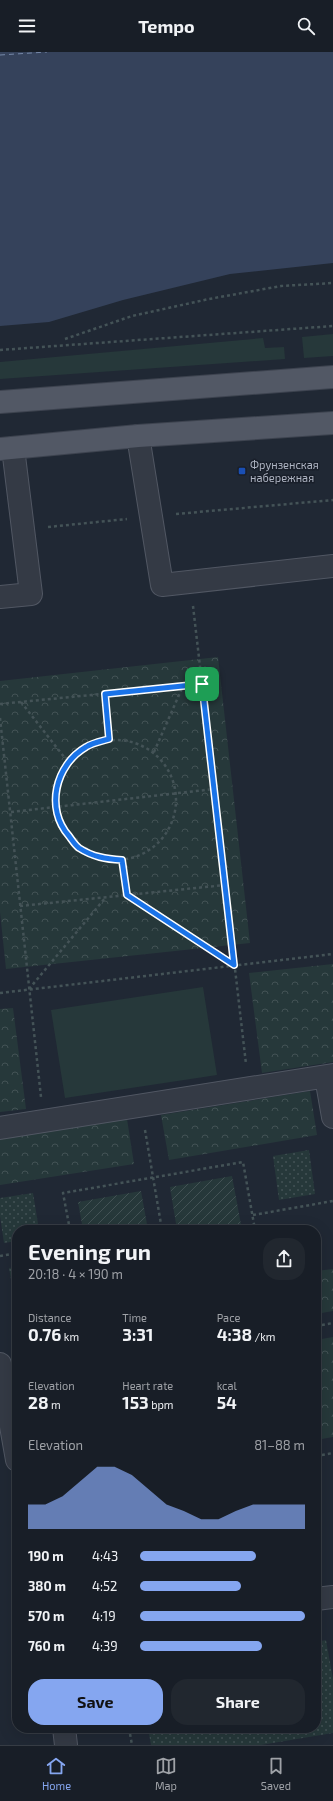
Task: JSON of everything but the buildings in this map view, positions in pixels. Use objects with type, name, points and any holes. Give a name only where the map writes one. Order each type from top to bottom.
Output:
[{"type":"main road","points":[[0,402],[333,377]]},
{"type":"main road","points":[[6,448],[138,436],[333,423]]},
{"type":"lane","points":[[138,436],[162,586],[333,566]]},
{"type":"lane","points":[[0,597],[31,594],[6,448]]},
{"type":"lane","points":[[0,1128],[329,1076],[333,1117]]},
{"type":"lane","points":[[0,1364],[12,1432]]},
{"type":"lane","points":[[321,1598],[333,1596]]},
{"type":"path","points":[[65,338],[132,316],[209,299],[281,286],[333,283]]},
{"type":"path","points":[[0,350],[333,326]]},
{"type":"path","points":[[190,582],[249,1088]]},
{"type":"path","points":[[0,704],[202,684]]},
{"type":"path","points":[[154,752],[183,686]]},
{"type":"path","points":[[105,694],[109,739]]},
{"type":"path","points":[[21,702],[68,762]]},
{"type":"path","points":[[0,718],[43,1121]]},
{"type":"path","points":[[109,739],[132,741],[154,752],[169,770],[176,793],[174,816],[163,838],[145,853],[122,860],[99,858],[78,847],[62,829],[55,806],[57,782],[68,762],[86,746],[109,739]]},
{"type":"path","points":[[11,812],[214,789]]},
{"type":"path","points":[[122,860],[127,895],[234,965]]},
{"type":"path","points":[[20,906],[225,885]]},
{"type":"path","points":[[28,989],[106,897]]},
{"type":"path","points":[[0,993],[333,954]]},
{"type":"path","points":[[140,1106],[161,1225]]},
{"type":"path","points":[[69,1225],[63,1193],[243,1162],[254,1225]]},
{"type":"path","points":[[253,1215],[333,1201]]},
{"type":"path","points":[[0,1256],[12,1254]]},
{"type":"path","points":[[321,1325],[333,1323]]},
{"type":"path","points":[[321,1455],[333,1453]]},
{"type":"path","points":[[130,1733],[132,1745]]},
{"type":"green space","points":[[333,334],[333,356],[304,358],[302,337]]},
{"type":"green space","points":[[263,338],[265,348],[284,347],[285,359],[0,379],[0,362]]},
{"type":"green space","points":[[218,657],[250,943],[6,969],[0,912],[0,681]]},
{"type":"green space","points":[[333,964],[333,1062],[262,1073],[249,973]]},
{"type":"green space","points":[[203,987],[217,1075],[65,1098],[51,1010]]},
{"type":"green space","points":[[13,1008],[26,1109],[0,1112],[0,1009]]},
{"type":"green space","points":[[310,1091],[317,1135],[169,1160],[161,1115]]},
{"type":"green space","points":[[127,1119],[134,1164],[0,1185],[0,1139]]},
{"type":"green space","points":[[309,1150],[315,1194],[279,1200],[273,1156]]},
{"type":"green space","points":[[232,1176],[241,1225],[176,1225],[170,1187]]},
{"type":"green space","points":[[141,1191],[147,1225],[82,1225],[78,1202]]},
{"type":"green space","points":[[33,1193],[38,1225],[12,1225],[12,1242],[4,1243],[0,1216],[0,1198]]},
{"type":"green space","points":[[9,1268],[12,1268],[12,1284]]},
{"type":"green space","points":[[333,1269],[333,1311],[321,1313],[321,1270]]},
{"type":"green space","points":[[333,1337],[333,1437],[321,1439],[321,1339]]},
{"type":"green space","points":[[326,1640],[333,1679],[333,1733],[261,1745],[151,1745],[149,1733],[321,1733],[321,1641]]},
{"type":"water","points":[[0,52],[333,52],[333,263],[230,274],[123,300],[49,322],[0,326]]},
{"type":"ferry route","points":[[0,55],[47,52]]},
{"type":"place","name":"Фрунзенская набережная","points":[[242,471]]},
{"type":"route","points":[[202,684],[234,965],[127,895],[122,860],[99,858],[78,847],[62,829],[55,806],[57,782],[68,762],[86,746],[109,739],[105,694],[202,684]]}]
